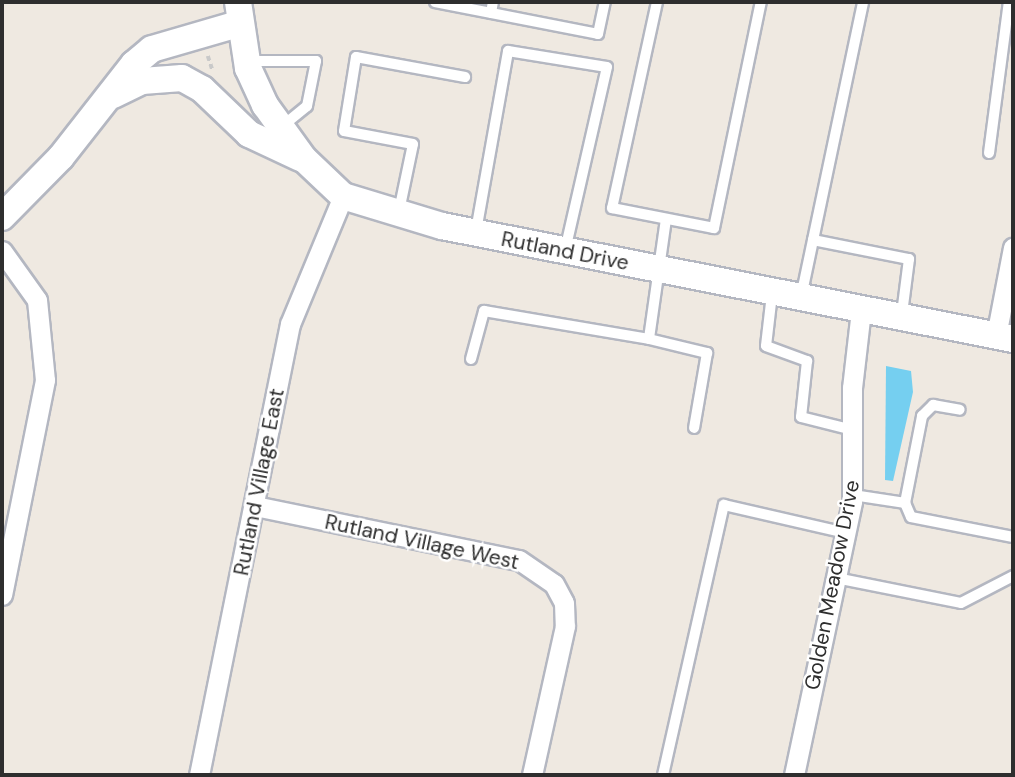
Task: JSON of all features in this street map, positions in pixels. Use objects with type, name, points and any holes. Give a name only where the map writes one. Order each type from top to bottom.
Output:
[{"type":"street","name":"Rutland Drive","points":[[238,13],[246,62],[281,127],[303,159],[343,196],[399,215],[475,233],[1004,337]]},
{"type":"street","points":[[2,217],[61,157],[108,97],[152,49],[238,13]]},
{"type":"street","points":[[108,97],[142,81],[182,78],[202,89],[250,134],[303,159]]},
{"type":"street","name":"Rutland Village East","points":[[199,775],[290,324],[343,196]]},
{"type":"street","points":[[1004,337],[1013,248]]},
{"type":"street","points":[[2,251],[37,300],[45,380],[2,595]]},
{"type":"street","name":"Golden Meadow Drive","points":[[794,775],[853,495],[854,363],[861,310]]},
{"type":"street","name":"Rutland Village West","points":[[255,506],[519,560],[554,584],[564,603],[565,626],[532,775]]},
{"type":"lane","points":[[435,2],[492,7],[598,34],[605,2]]},
{"type":"lane","points":[[657,2],[612,208],[713,228],[761,2]]},
{"type":"lane","points":[[801,298],[863,2]]},
{"type":"lane","points":[[989,153],[1009,2]]},
{"type":"lane","points":[[475,233],[508,51],[607,67],[565,251]]},
{"type":"lane","points":[[399,215],[413,144],[344,131],[356,57],[465,77]]},
{"type":"lane","points":[[246,62],[279,58],[316,61],[307,106],[281,127]]},
{"type":"lane","points":[[649,339],[666,219]]},
{"type":"lane","points":[[813,240],[909,260],[901,318]]},
{"type":"lane","points":[[773,292],[766,346],[807,361],[801,417],[853,430]]},
{"type":"lane","points":[[471,359],[484,311],[649,339],[707,353],[694,428]]},
{"type":"lane","points":[[960,410],[933,405],[922,416],[905,503],[911,517],[1013,537]]},
{"type":"lane","points":[[853,495],[905,503]]},
{"type":"lane","points":[[663,775],[724,505],[846,533]]},
{"type":"lane","points":[[836,579],[961,603],[1013,576]]},
{"type":"water","points":[[886,366],[911,371],[913,392],[893,481],[885,480]]}]
